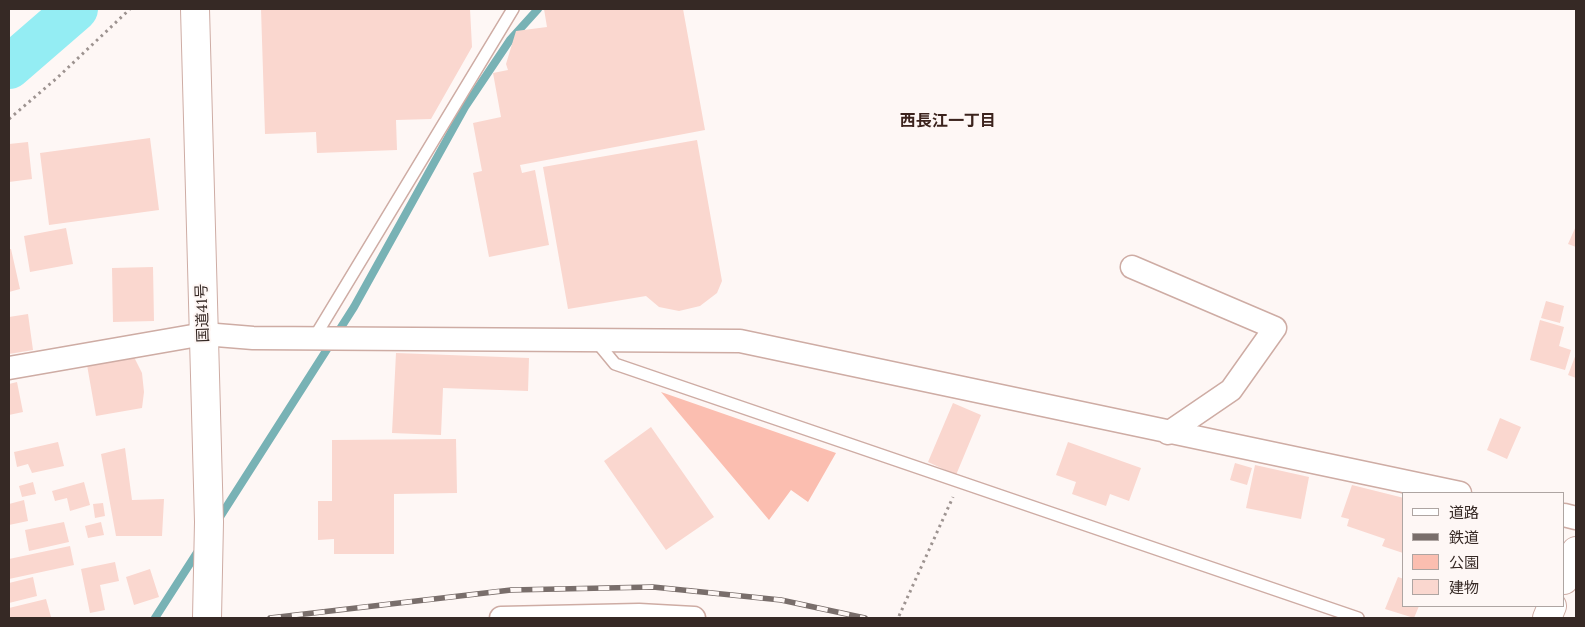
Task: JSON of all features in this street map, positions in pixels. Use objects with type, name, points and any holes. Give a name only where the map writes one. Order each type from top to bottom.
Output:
[{"type":"main road","name":"国道41号","points":[[195,9],[209,522],[207,618]]},
{"type":"main road","points":[[1565,578],[1576,551]]},
{"type":"street","points":[[1132,267],[1276,328],[1231,390],[1168,433]]},
{"type":"street","points":[[9,368],[204,334],[253,338],[740,341],[1168,433],[1455,492]]},
{"type":"street","points":[[501,618],[639,616],[694,618]]},
{"type":"lane","points":[[314,338],[513,9]]},
{"type":"lane","points":[[596,341],[615,364],[1358,618]]},
{"type":"path","points":[[9,119],[57,78],[130,9]]},
{"type":"path","points":[[899,616],[959,483]]},
{"type":"green space","points":[[661,392],[836,453],[808,502],[791,490],[769,520]]},
{"type":"building","points":[[261,9],[470,9],[472,47],[431,119],[396,120],[397,150],[317,153],[316,132],[265,134]]},
{"type":"building","points":[[544,9],[683,9],[705,130],[520,165],[522,173],[535,170],[549,245],[489,257],[473,173],[482,171],[473,123],[501,117],[493,73],[508,70],[506,64],[516,31],[547,27]]},
{"type":"building","points":[[150,138],[159,210],[49,225],[40,153]]},
{"type":"building","points":[[697,140],[722,281],[717,293],[700,306],[679,311],[659,307],[646,296],[568,309],[543,167]]},
{"type":"building","points":[[28,142],[32,179],[9,182],[9,144]]},
{"type":"building","points":[[1576,226],[1576,247],[1568,244]]},
{"type":"building","points":[[66,228],[73,264],[30,272],[24,236]]},
{"type":"building","points":[[9,249],[11,249],[20,289],[9,292]]},
{"type":"building","points":[[153,267],[154,321],[113,322],[112,268]]},
{"type":"building","points":[[1546,301],[1564,306],[1560,323],[1541,318]]},
{"type":"building","points":[[28,314],[33,350],[9,354],[9,317]]},
{"type":"building","points":[[1540,320],[1564,327],[1559,346],[1571,350],[1565,370],[1530,360]]},
{"type":"building","points":[[396,353],[529,358],[528,391],[443,388],[441,435],[392,433]]},
{"type":"building","points":[[1576,354],[1576,378],[1568,375]]},
{"type":"building","points":[[134,357],[142,373],[144,392],[142,408],[96,416],[87,365]]},
{"type":"building","points":[[17,382],[23,412],[9,415],[9,384]]},
{"type":"building","points":[[953,403],[981,415],[956,475],[928,462]]},
{"type":"building","points":[[1500,418],[1521,427],[1507,459],[1487,450]]},
{"type":"building","points":[[651,427],[714,517],[666,550],[604,461]]},
{"type":"building","points":[[456,439],[457,493],[394,494],[394,554],[334,554],[334,539],[318,540],[318,501],[332,501],[332,440]]},
{"type":"building","points":[[58,442],[64,466],[32,473],[28,464],[17,467],[14,452]]},
{"type":"building","points":[[1068,442],[1141,468],[1129,501],[1110,494],[1106,506],[1072,494],[1076,482],[1056,475]]},
{"type":"building","points":[[125,448],[132,500],[164,499],[162,536],[116,536],[101,454]]},
{"type":"building","points":[[1235,463],[1252,468],[1247,485],[1230,480]]},
{"type":"building","points":[[1255,465],[1309,477],[1301,519],[1246,508]]},
{"type":"building","points":[[33,482],[36,494],[22,497],[19,486]]},
{"type":"building","points":[[84,482],[90,505],[70,511],[67,498],[55,501],[52,491]]},
{"type":"building","points":[[1352,485],[1402,498],[1402,553],[1382,546],[1385,539],[1347,526],[1349,519],[1341,517]]},
{"type":"building","points":[[24,500],[28,521],[9,525],[9,504]]},
{"type":"building","points":[[103,503],[105,516],[95,518],[93,504]]},
{"type":"building","points":[[64,522],[69,542],[29,551],[25,530]]},
{"type":"building","points":[[101,522],[104,535],[88,538],[85,526]]},
{"type":"building","points":[[70,546],[74,565],[9,579],[9,559]]},
{"type":"building","points":[[115,562],[119,581],[100,585],[105,610],[90,613],[81,569]]},
{"type":"building","points":[[150,569],[159,597],[134,605],[126,577]]},
{"type":"building","points":[[33,577],[37,596],[9,603],[9,583]]},
{"type":"building","points":[[1398,577],[1402,578],[1402,607],[1419,607],[1414,618],[1385,609]]},
{"type":"building","points":[[46,599],[51,617],[9,618],[9,608]]},
{"type":"waterway","points":[[9,67],[76,9]]},
{"type":"waterway","points":[[218,520],[354,307],[465,107],[510,40],[538,9]]},
{"type":"waterway","points":[[155,618],[200,548]]},
{"type":"railway","points":[[270,618],[511,590],[653,587],[781,600],[865,618]]},
{"type":"district","name":"西長江一丁目","points":[[948,121]]}]
